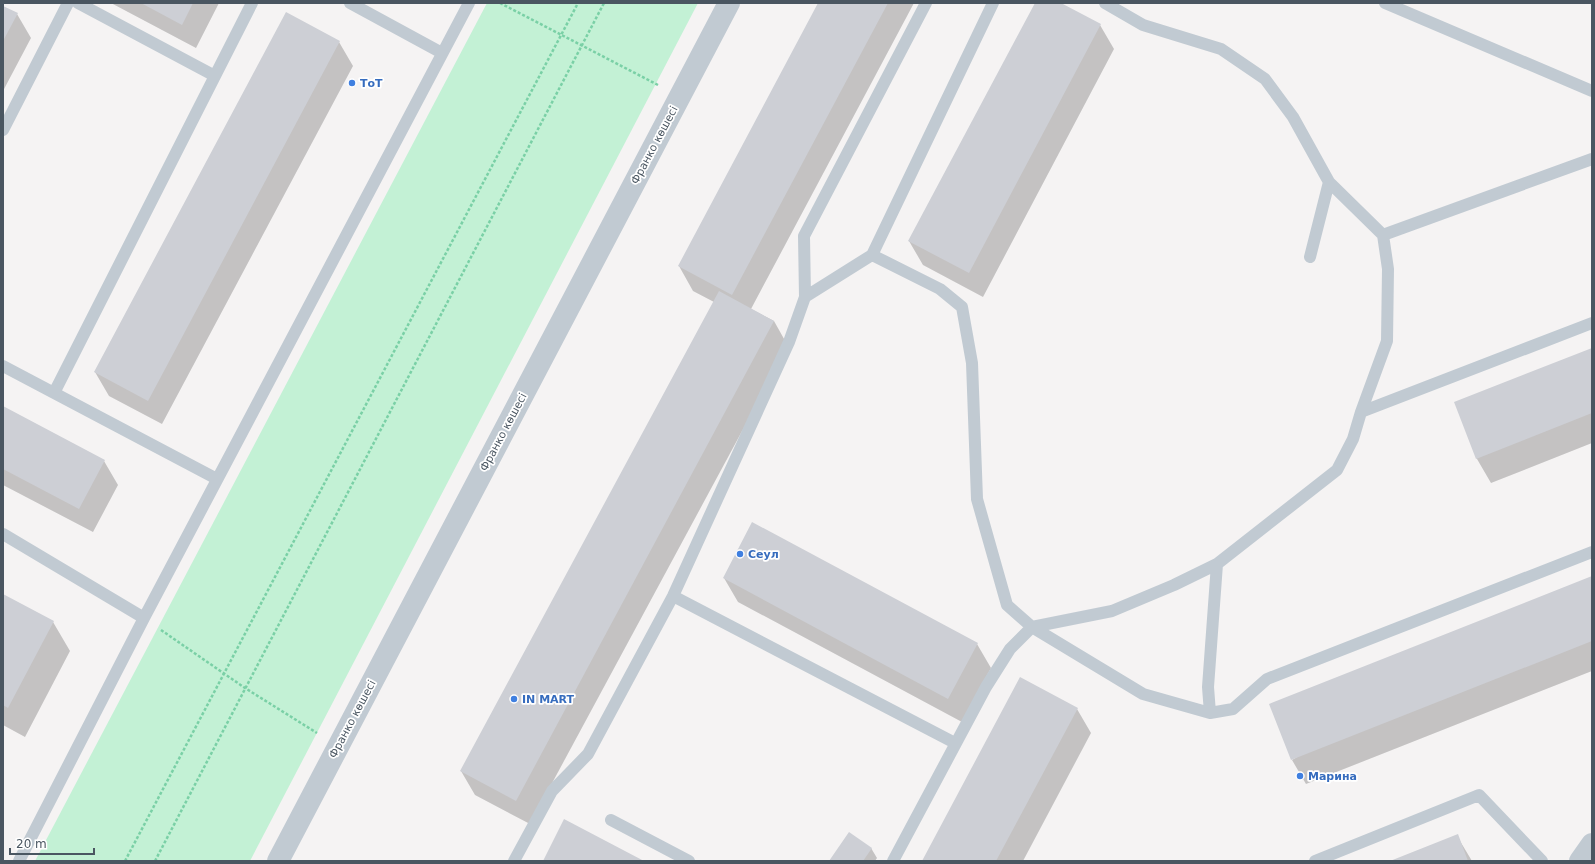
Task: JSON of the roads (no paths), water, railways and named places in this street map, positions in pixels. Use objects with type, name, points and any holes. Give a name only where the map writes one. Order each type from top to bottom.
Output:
[{"type":"street","name":"Франко көшесі","points":[[278,861],[729,3]]},
{"type":"street","points":[[1580,861],[1592,844]]},
{"type":"lane","points":[[3,130],[68,3]]},
{"type":"lane","points":[[78,3],[215,76]]},
{"type":"lane","points":[[54,393],[252,3]]},
{"type":"lane","points":[[350,3],[442,53]]},
{"type":"lane","points":[[19,861],[217,478],[469,3]]},
{"type":"lane","points":[[514,861],[552,790],[588,754],[673,596],[789,342],[805,297],[804,236],[926,3]]},
{"type":"lane","points":[[805,297],[872,255],[992,3]]},
{"type":"lane","points":[[893,861],[955,743],[986,687],[1010,649],[1032,627],[1112,612],[1174,585],[1217,564],[1337,470],[1353,438],[1387,340],[1388,269],[1383,234],[1329,182],[1293,117],[1265,79],[1221,49],[1143,25],[1106,3]]},
{"type":"lane","points":[[1385,3],[1592,91]]},
{"type":"lane","points":[[1383,234],[1592,159]]},
{"type":"lane","points":[[1310,257],[1329,182]]},
{"type":"lane","points":[[872,255],[940,289],[962,307],[972,364],[977,499],[1007,605],[1032,627],[1143,694],[1210,713],[1233,709],[1267,679],[1592,552]]},
{"type":"lane","points":[[1361,412],[1592,323]]},
{"type":"lane","points":[[3,366],[217,478]]},
{"type":"lane","points":[[3,534],[144,618]]},
{"type":"lane","points":[[1210,713],[1208,687],[1217,564]]},
{"type":"lane","points":[[673,596],[955,743]]},
{"type":"lane","points":[[1315,861],[1479,795],[1542,861]]},
{"type":"lane","points":[[611,820],[688,861]]},
{"type":"place","name":"ТоТ","points":[[352,83]]},
{"type":"place","name":"Сеул","points":[[740,554]]},
{"type":"place","name":"IN MART","points":[[514,699]]},
{"type":"place","name":"Марина","points":[[1300,776]]}]
